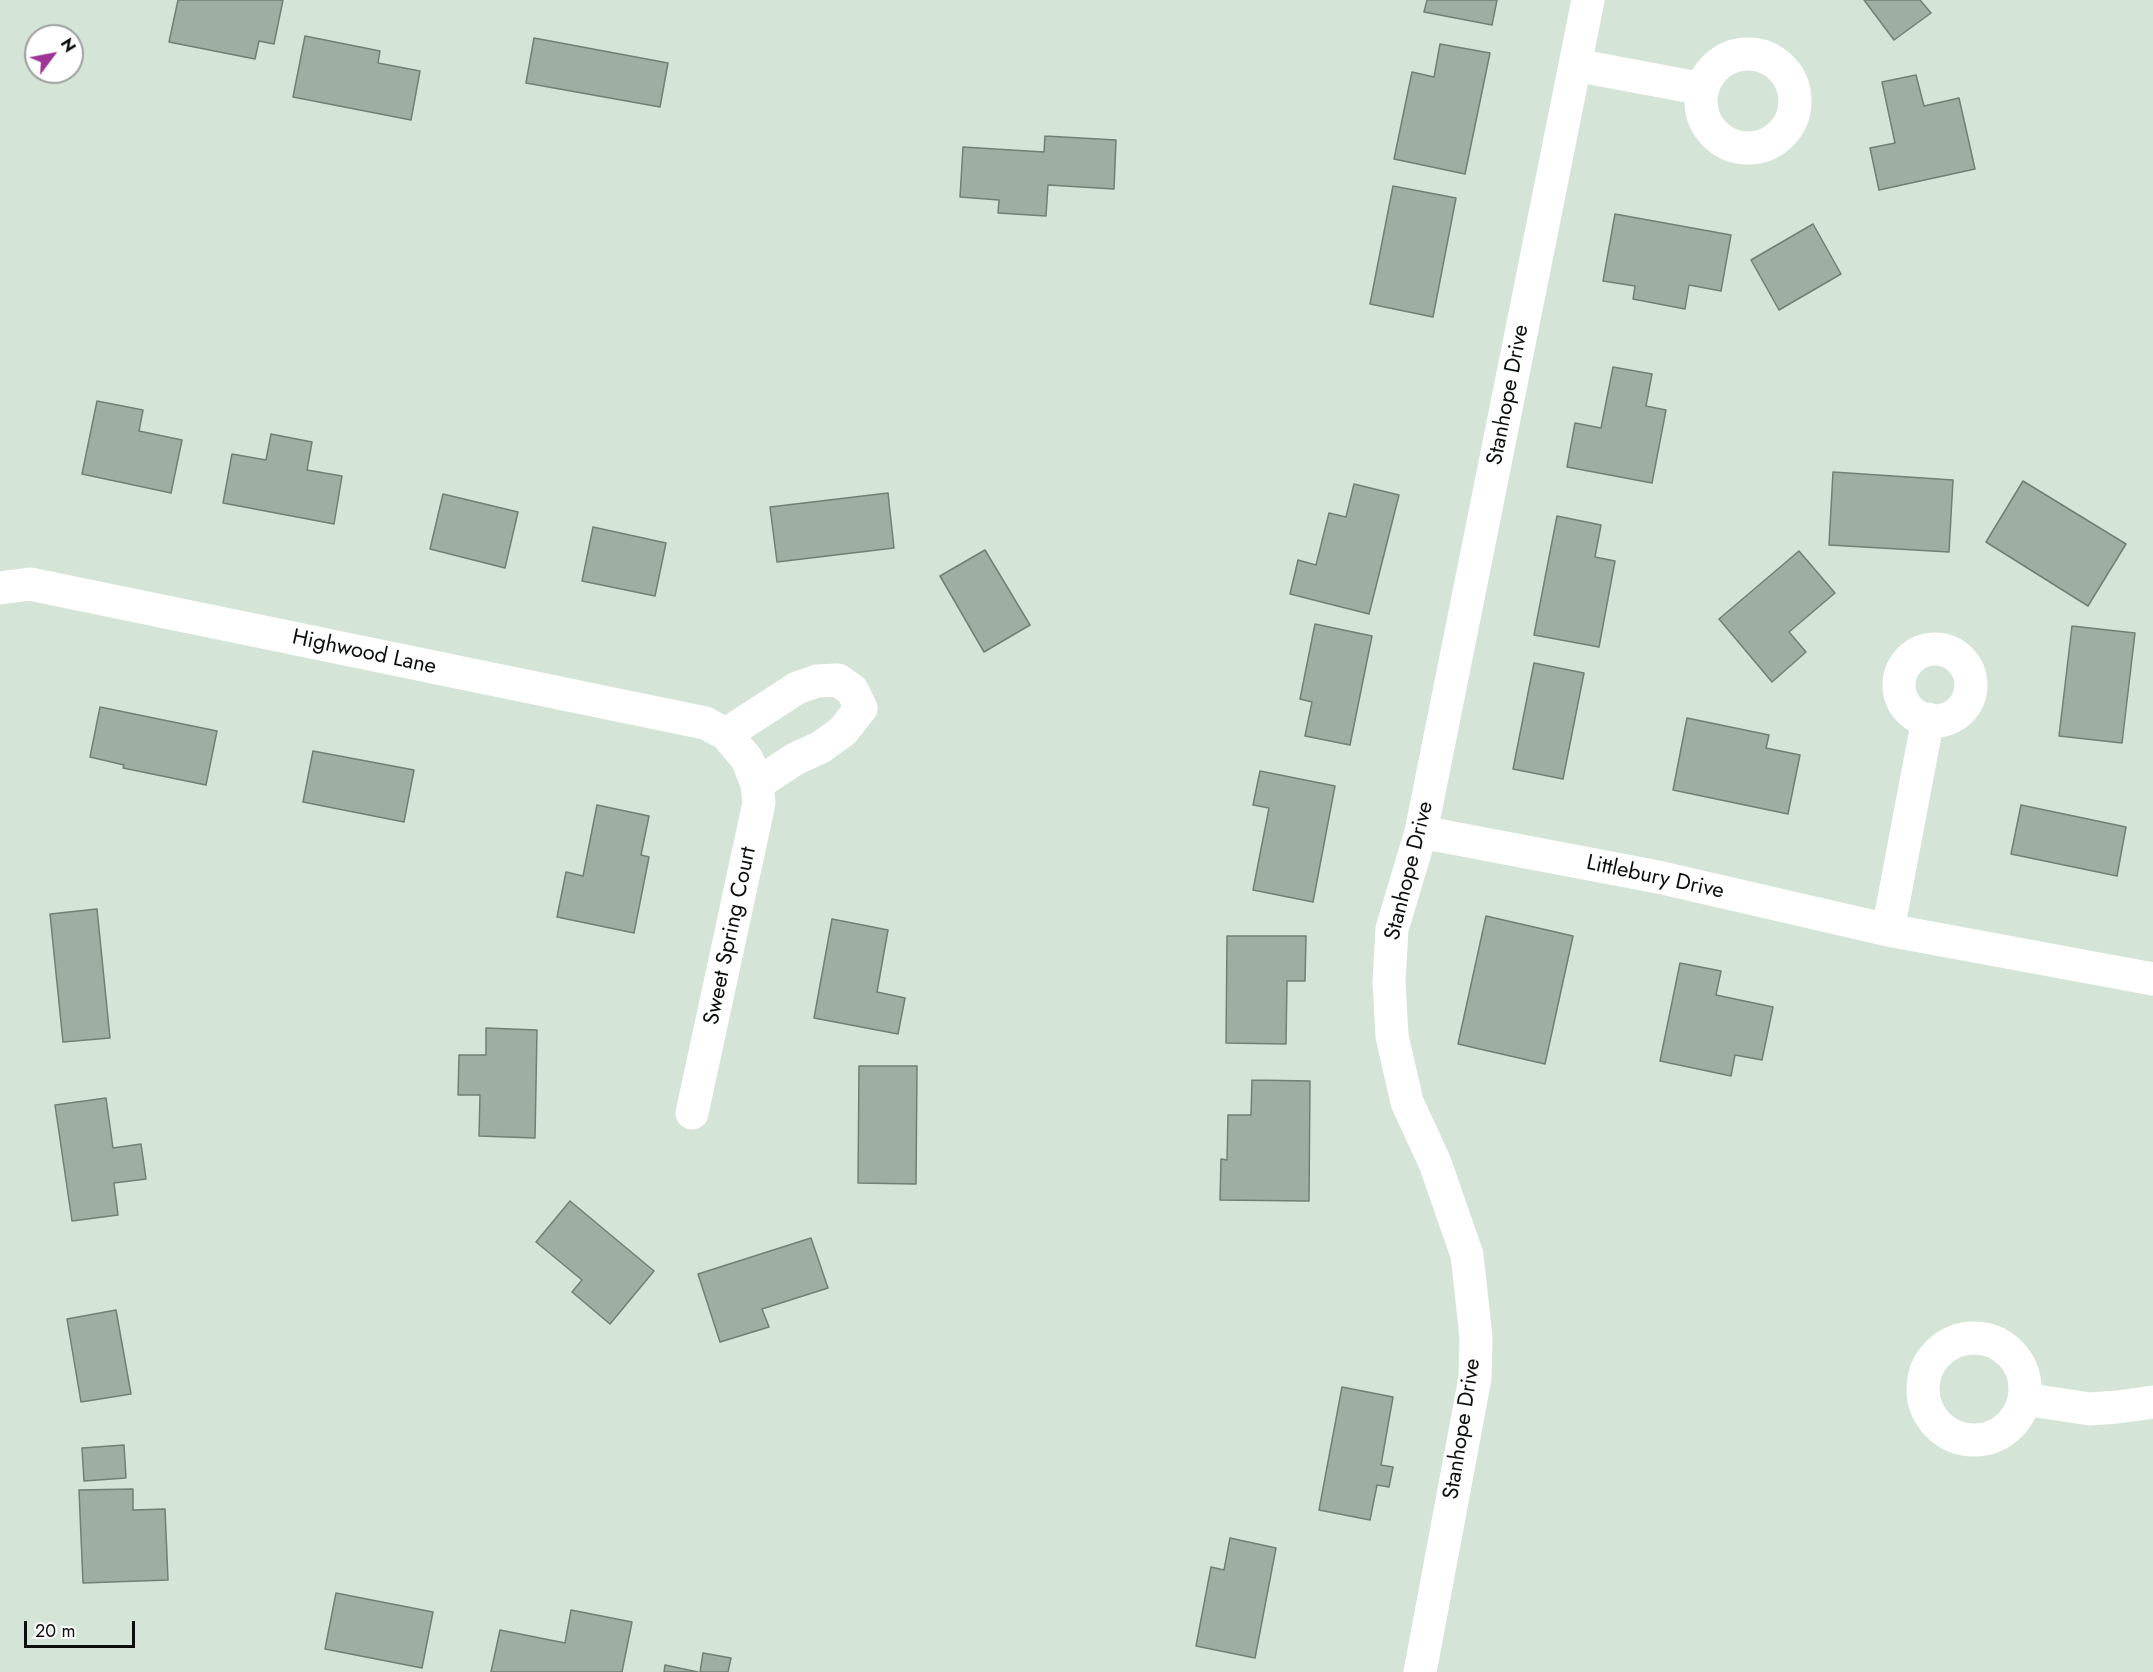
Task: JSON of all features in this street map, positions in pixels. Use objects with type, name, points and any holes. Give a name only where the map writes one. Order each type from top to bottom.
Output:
[{"type":"street","name":"Stanhope Drive","points":[[1420,1672],[1475,1378],[1476,1337],[1467,1255],[1435,1163],[1407,1101],[1392,1036],[1389,982],[1392,930],[1421,832],[1588,0]]},
{"type":"street","points":[[1575,65],[1703,89]]},
{"type":"street","name":"Highwood Lane","points":[[0,588],[30,584],[705,723],[726,734],[752,772]]},
{"type":"street","points":[[726,734],[797,688],[817,681],[838,680],[852,690],[861,708],[843,731],[821,747],[795,759],[752,772]]},
{"type":"street","points":[[1888,930],[1928,719]]},
{"type":"street","name":"Sweet Spring Court","points":[[692,1113],[759,803],[752,772]]},
{"type":"street","name":"Littlebury Drive","points":[[1421,832],[1658,877],[1888,930],[2153,980]]},
{"type":"street","points":[[2024,1399],[2090,1408],[2153,1402]]},
{"type":"building","points":[[178,0],[283,0],[274,44],[259,41],[255,59],[169,42]]},
{"type":"building","points":[[1427,0],[1497,0],[1492,25],[1424,12]]},
{"type":"building","points":[[1864,0],[1920,0],[1931,13],[1894,40]]},
{"type":"building","points":[[305,36],[380,51],[378,63],[420,71],[411,120],[293,97]]},
{"type":"building","points":[[534,38],[668,63],[660,107],[526,83]]},
{"type":"building","points":[[1440,44],[1490,53],[1465,174],[1394,159],[1412,72],[1434,77]]},
{"type":"building","points":[[1916,75],[1924,106],[1959,98],[1975,169],[1879,190],[1870,148],[1895,143],[1882,82]]},
{"type":"building","points":[[1045,136],[1116,140],[1114,189],[1048,185],[1046,216],[998,213],[999,200],[960,197],[963,147],[1044,152]]},
{"type":"building","points":[[1393,186],[1456,198],[1433,317],[1370,304]]},
{"type":"building","points":[[1615,214],[1731,235],[1721,291],[1689,285],[1685,309],[1633,299],[1635,286],[1603,281]]},
{"type":"building","points":[[1813,224],[1841,274],[1779,310],[1751,260]]},
{"type":"building","points":[[1613,367],[1652,374],[1646,406],[1666,410],[1652,483],[1567,467],[1575,423],[1601,428]]},
{"type":"building","points":[[97,401],[143,410],[139,431],[182,440],[171,493],[82,474]]},
{"type":"building","points":[[271,434],[312,442],[307,470],[342,476],[334,524],[223,503],[232,454],[266,460]]},
{"type":"building","points":[[1833,472],[1953,480],[1949,552],[1829,545]]},
{"type":"building","points":[[2023,481],[2126,544],[2088,606],[1986,542]]},
{"type":"building","points":[[1354,484],[1399,495],[1369,614],[1290,594],[1298,560],[1316,565],[1329,513],[1346,517]]},
{"type":"building","points":[[888,493],[894,548],[777,562],[770,507]]},
{"type":"building","points":[[443,494],[518,512],[505,568],[430,549]]},
{"type":"building","points":[[1557,516],[1601,525],[1595,557],[1615,561],[1599,647],[1534,635]]},
{"type":"building","points":[[593,527],[666,543],[655,596],[582,581]]},
{"type":"building","points":[[985,550],[1030,625],[984,652],[940,576]]},
{"type":"building","points":[[1799,551],[1835,593],[1789,632],[1806,652],[1772,682],[1719,619]]},
{"type":"building","points":[[1315,624],[1372,636],[1350,745],[1305,736],[1312,702],[1300,699]]},
{"type":"building","points":[[2072,626],[2135,633],[2122,743],[2059,736]]},
{"type":"building","points":[[1534,663],[1584,673],[1563,779],[1513,769]]},
{"type":"building","points":[[100,707],[217,731],[206,785],[123,768],[124,765],[90,757]]},
{"type":"building","points":[[1687,718],[1769,735],[1766,748],[1800,755],[1788,814],[1673,790]]},
{"type":"building","points":[[313,751],[414,770],[404,822],[303,802]]},
{"type":"building","points":[[1260,771],[1335,786],[1313,902],[1253,890],[1269,808],[1253,805]]},
{"type":"building","points":[[597,805],[649,816],[641,855],[649,857],[634,933],[557,917],[566,872],[583,876]]},
{"type":"building","points":[[2021,805],[2126,827],[2117,876],[2011,854]]},
{"type":"building","points":[[97,909],[110,1038],[63,1042],[50,914]]},
{"type":"building","points":[[1486,916],[1573,936],[1545,1064],[1458,1044]]},
{"type":"building","points":[[832,919],[888,930],[877,992],[905,998],[898,1034],[814,1018]]},
{"type":"building","points":[[1227,936],[1306,936],[1305,981],[1287,981],[1286,1044],[1226,1043]]},
{"type":"building","points":[[1680,963],[1721,971],[1716,995],[1773,1007],[1762,1060],[1735,1055],[1731,1076],[1660,1061]]},
{"type":"building","points":[[486,1028],[537,1030],[535,1138],[479,1136],[480,1095],[458,1095],[459,1055],[486,1055]]},
{"type":"building","points":[[859,1066],[917,1066],[916,1184],[858,1183]]},
{"type":"building","points":[[1252,1080],[1310,1081],[1309,1201],[1220,1200],[1221,1159],[1227,1160],[1228,1115],[1251,1115]]},
{"type":"building","points":[[106,1098],[113,1148],[141,1144],[146,1179],[114,1183],[118,1215],[72,1221],[55,1105]]},
{"type":"building","points":[[570,1201],[654,1271],[610,1324],[572,1292],[582,1280],[536,1242]]},
{"type":"building","points":[[811,1238],[828,1288],[762,1309],[769,1327],[720,1342],[698,1274]]},
{"type":"building","points":[[116,1310],[131,1394],[81,1402],[67,1319]]},
{"type":"building","points":[[1342,1387],[1393,1397],[1381,1465],[1393,1467],[1389,1487],[1377,1485],[1370,1520],[1319,1510]]},
{"type":"building","points":[[124,1445],[126,1478],[84,1481],[82,1448]]},
{"type":"building","points":[[133,1489],[133,1510],[165,1509],[168,1580],[83,1583],[79,1490]]},
{"type":"building","points":[[1230,1538],[1276,1548],[1255,1658],[1196,1646],[1211,1567],[1224,1570]]},
{"type":"building","points":[[336,1593],[433,1612],[422,1668],[325,1649]]},
{"type":"building","points":[[571,1610],[632,1622],[622,1672],[491,1672],[500,1630],[565,1643]]},
{"type":"building","points":[[703,1653],[731,1658],[728,1672],[700,1672]]},
{"type":"building","points":[[665,1665],[698,1672],[664,1672]]}]
